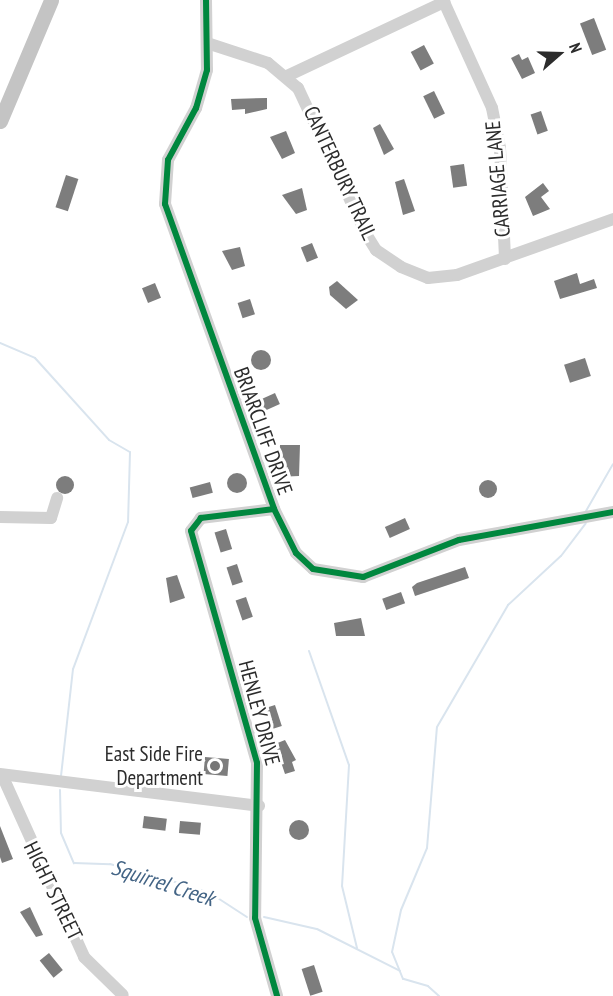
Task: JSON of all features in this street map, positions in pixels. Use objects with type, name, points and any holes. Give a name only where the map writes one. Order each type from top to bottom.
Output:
[{"type":"main road","points":[[0,121],[51,0]]},
{"type":"street","name":"BRIARCLIFF DRIVE","points":[[206,0],[210,44],[202,90],[168,160],[165,204],[274,509],[303,562],[346,578],[379,573],[459,540],[613,512]]},
{"type":"street","name":"CARRIAGE LANE","points":[[287,76],[444,2],[492,108],[500,148],[505,259]]},
{"type":"street","name":"CANTERBURY TRAIL","points":[[210,44],[268,63],[287,76],[319,124],[366,234],[388,260],[428,278],[505,259],[613,219]]},
{"type":"street","points":[[0,517],[51,518],[57,498]]},
{"type":"street","name":"HENLEY DRIVE","points":[[274,509],[201,518],[191,531],[252,740],[259,806],[255,918],[277,996]]},
{"type":"street","points":[[1,775],[259,806]]},
{"type":"street","name":"HIGHT STREET","points":[[1,775],[84,957],[123,994]]},
{"type":"building","points":[[594,18],[606,50],[592,55],[580,23]]},
{"type":"building","points":[[424,45],[434,64],[421,71],[411,52]]},
{"type":"building","points":[[519,54],[522,60],[528,57],[535,73],[522,79],[511,58]]},
{"type":"building","points":[[434,91],[445,113],[434,119],[423,96]]},
{"type":"building","points":[[267,98],[267,109],[245,114],[245,109],[232,110],[231,99]]},
{"type":"building","points":[[541,111],[548,131],[537,134],[531,115]]},
{"type":"building","points":[[380,124],[394,149],[384,155],[373,128]]},
{"type":"building","points":[[286,131],[295,153],[282,159],[270,137]]},
{"type":"building","points":[[464,164],[467,186],[453,188],[450,166]]},
{"type":"building","points":[[66,175],[78,179],[68,211],[55,207]]},
{"type":"building","points":[[404,179],[415,211],[403,215],[395,182]]},
{"type":"building","points":[[543,183],[549,191],[541,197],[550,209],[533,216],[525,197]]},
{"type":"building","points":[[302,188],[307,210],[296,214],[282,195]]},
{"type":"building","points":[[312,243],[318,258],[307,262],[301,247]]},
{"type":"building","points":[[240,247],[245,266],[232,270],[222,251]]},
{"type":"building","points":[[577,273],[580,284],[594,279],[597,288],[560,299],[554,281]]},
{"type":"building","points":[[337,281],[358,300],[346,309],[330,295],[329,287]]},
{"type":"building","points":[[155,283],[161,298],[148,303],[142,288]]},
{"type":"building","points":[[250,299],[255,314],[243,318],[238,303]]},
{"type":"building","points":[[261,350],[268,353],[271,360],[268,367],[261,370],[254,367],[251,360],[254,353]]},
{"type":"building","points":[[585,358],[591,376],[570,383],[564,365]]},
{"type":"building","points":[[275,393],[280,404],[264,411],[259,400]]},
{"type":"building","points":[[280,445],[300,445],[299,476],[277,477]]},
{"type":"building","points":[[237,473],[244,476],[247,483],[244,490],[237,493],[230,490],[227,483],[230,476]]},
{"type":"building","points":[[65,476],[71,479],[74,485],[71,491],[65,494],[59,491],[56,485],[59,479]]},
{"type":"building","points":[[488,480],[494,483],[497,489],[494,495],[488,498],[482,495],[479,489],[482,483]]},
{"type":"building","points":[[210,482],[213,493],[193,498],[190,487]]},
{"type":"building","points":[[405,518],[410,529],[390,538],[385,527]]},
{"type":"building","points":[[226,529],[232,549],[221,553],[215,533]]},
{"type":"building","points":[[237,564],[243,582],[232,585],[227,567]]},
{"type":"building","points":[[465,567],[469,578],[415,596],[412,587],[417,583]]},
{"type":"building","points":[[177,575],[185,598],[170,603],[166,578]]},
{"type":"building","points":[[401,592],[405,603],[386,610],[382,599]]},
{"type":"building","points":[[246,597],[253,617],[242,620],[236,601]]},
{"type":"building","points":[[361,618],[365,636],[336,636],[334,623]]},
{"type":"building","points":[[275,705],[282,726],[272,729],[265,708]]},
{"type":"building","points":[[285,740],[296,760],[292,762],[295,771],[285,774],[275,744]]},
{"type":"building","points":[[205,757],[229,759],[227,776],[204,774]]},
{"type":"building","points":[[144,816],[167,819],[165,831],[143,828]]},
{"type":"building","points":[[299,820],[306,823],[309,830],[306,837],[299,840],[292,837],[289,830],[292,823]]},
{"type":"building","points":[[180,821],[201,823],[200,835],[179,833]]},
{"type":"building","points":[[0,826],[13,859],[2,863],[0,857]]},
{"type":"building","points":[[30,907],[43,935],[36,937],[20,912]]},
{"type":"building","points":[[49,953],[63,970],[54,978],[40,961]]},
{"type":"building","points":[[314,965],[323,992],[310,996],[302,969]]},
{"type":"waterway","points":[[0,343],[35,358],[109,440],[130,452],[128,522],[73,669],[61,776]]},
{"type":"waterway","points":[[586,511],[613,464]]},
{"type":"waterway","points":[[439,996],[428,986],[403,979],[392,952],[401,910],[427,848],[437,727],[508,605],[561,556],[586,523]]},
{"type":"waterway","points":[[309,651],[349,765],[342,886],[357,948]]},
{"type":"waterway","name":"Squirrel Creek","points":[[60,790],[61,833],[74,863],[110,864],[182,884],[210,893],[247,917]]},
{"type":"waterway","name":"Squirrel Creek","points":[[264,917],[317,929],[400,971]]},
{"type":"cycle path","points":[[206,0],[207,70],[196,108],[168,160],[165,204],[274,509],[296,553],[313,569],[363,577],[459,540],[613,512]]},
{"type":"cycle path","points":[[274,509],[201,518],[191,531],[257,763],[255,918],[277,996]]},
{"type":"place","name":"East Side Fire Department","points":[[215,766]]}]
